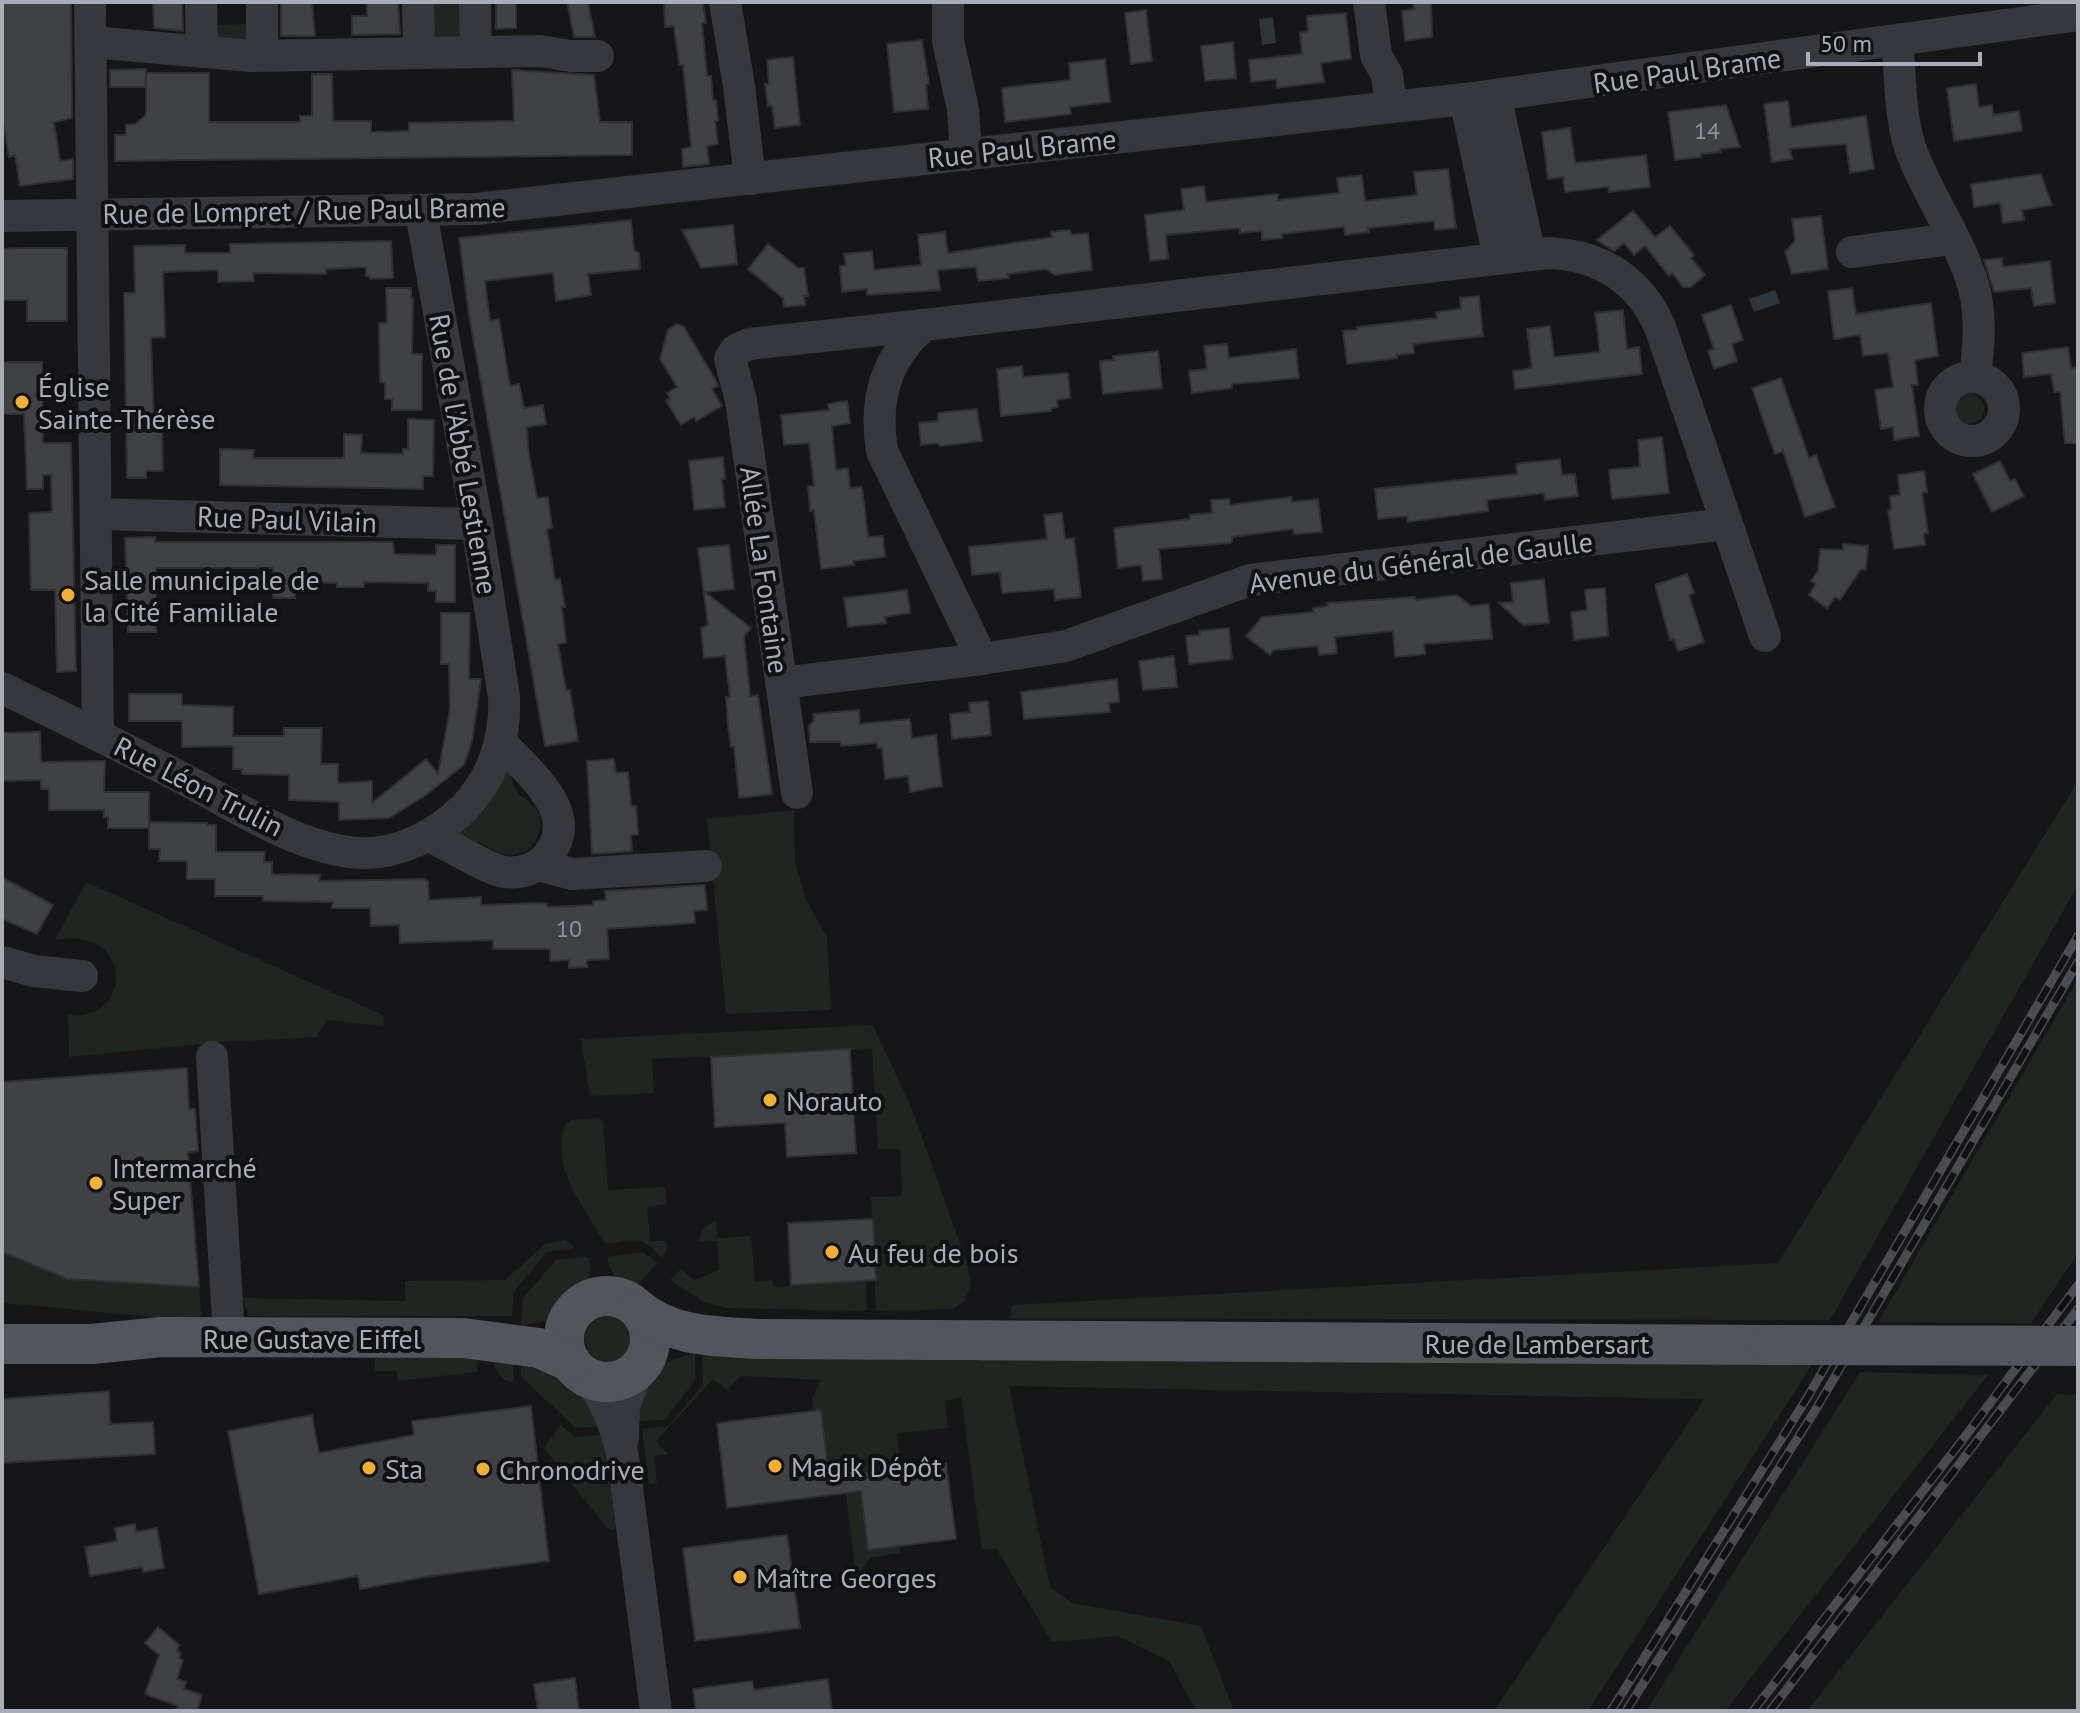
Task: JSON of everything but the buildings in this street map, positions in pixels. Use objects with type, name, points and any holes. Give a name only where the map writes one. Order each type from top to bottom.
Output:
[{"type":"main road","points":[[601,1296],[622,1299],[657,1323],[678,1331],[756,1339],[672,1348],[628,1376],[600,1382],[579,1370],[565,1349],[564,1334],[572,1314],[588,1300],[601,1296]]},
{"type":"main road","points":[[639,1310],[646,1322],[650,1342],[647,1355],[639,1367]]},
{"type":"main road","name":"Rue Gustave Eiffel","points":[[161,1337],[463,1338],[543,1329],[572,1314]]},
{"type":"main road","points":[[2,1325],[161,1337]]},
{"type":"main road","points":[[2,1344],[92,1344],[161,1337]]},
{"type":"main road","name":"Rue Gustave Eiffel","points":[[463,1338],[539,1348],[579,1370]]},
{"type":"main road","name":"Rue de Lambersart","points":[[756,1339],[2078,1346]]},
{"type":"street","points":[[90,2],[98,734]]},
{"type":"street","points":[[201,2],[202,52]]},
{"type":"street","points":[[262,2],[262,55]]},
{"type":"street","points":[[418,2],[419,52]]},
{"type":"street","points":[[475,2],[476,52]]},
{"type":"street","points":[[725,2],[750,179]]},
{"type":"street","points":[[948,2],[948,41],[963,109],[966,155]]},
{"type":"street","points":[[1369,2],[1376,55],[1387,75],[1391,107]]},
{"type":"street","name":"Rue Paul Brame","points":[[653,190],[1480,97],[2078,15]]},
{"type":"street","points":[[1897,40],[1908,138],[1969,274],[1976,298],[1975,377]]},
{"type":"street","points":[[91,42],[262,55],[540,51],[598,56]]},
{"type":"street","points":[[1480,97],[1515,256]]},
{"type":"street","name":"Rue de Lompret / Rue Paul Brame","points":[[2,216],[421,212],[653,190]]},
{"type":"street","name":"Rue de l'Abbé Lestienne","points":[[421,212],[477,524],[504,697],[501,743]]},
{"type":"street","points":[[1852,252],[1952,239]]},
{"type":"street","points":[[982,659],[882,451],[880,414],[889,372],[902,347],[924,325],[1515,256],[1559,254],[1596,261],[1618,273],[1647,301],[1660,327],[1765,636]]},
{"type":"street","name":"Allée La Fontaine","points":[[797,793],[741,400],[730,359],[736,350],[749,344],[924,325]]},
{"type":"street","name":"Rue Paul Vilain","points":[[96,514],[477,524]]},
{"type":"street","name":"Avenue du Général de Gaulle","points":[[781,683],[1066,646],[1250,580],[1727,524]]},
{"type":"street","name":"Rue Léon Trulin","points":[[2,688],[305,841],[356,853],[378,852],[415,840]]},
{"type":"street","points":[[501,743],[545,791],[557,810],[559,831],[552,851],[538,865],[521,871],[503,872],[415,840],[452,819],[472,799],[493,765],[501,743]]},
{"type":"street","points":[[538,865],[572,874],[706,866]]},
{"type":"street","points":[[2,962],[34,971],[82,976]]},
{"type":"street","points":[[212,1057],[229,1337]]},
{"type":"street","points":[[639,1367],[624,1406],[623,1457],[656,1711]]},
{"type":"street","points":[[579,1370],[607,1405],[623,1457]]},
{"type":"shaded area","points":[[426,2],[470,2],[470,36],[426,37]]},
{"type":"shaded area","points":[[1273,17],[1276,43],[1262,45],[1259,19]]},
{"type":"shaded area","points":[[256,24],[256,42],[213,43],[212,25]]},
{"type":"shaded area","points":[[1775,290],[1780,303],[1754,312],[1749,299]]},
{"type":"shaded area","points":[[1969,394],[1980,398],[1984,409],[1980,420],[1969,424],[1958,420],[1954,409],[1958,398]]},
{"type":"shaded area","points":[[510,766],[516,790],[538,813],[540,829],[536,839],[530,848],[512,855],[479,842],[468,845],[453,827]]},
{"type":"shaded area","points":[[2078,781],[2078,885],[1830,1320],[1010,1318],[1012,1305],[1778,1263]]},
{"type":"shaded area","points":[[794,810],[795,862],[805,898],[827,937],[831,1010],[726,1014],[707,819]]},
{"type":"shaded area","points":[[86,882],[383,1015],[384,1026],[327,1020],[317,1037],[222,1042],[69,1057],[68,1015],[89,1013],[104,1005],[113,991],[116,975],[112,959],[100,947],[81,939],[55,940]]},
{"type":"shaded area","points":[[2078,979],[2078,1253],[2031,1323],[1878,1322]]},
{"type":"shaded area","points":[[873,1025],[911,1107],[966,1260],[971,1284],[965,1301],[953,1309],[876,1311],[871,1197],[902,1196],[900,1149],[878,1149],[872,1049],[652,1059],[654,1093],[590,1096],[581,1039]]},
{"type":"shaded area","points":[[599,1118],[603,1122],[608,1190],[665,1187],[667,1204],[647,1207],[650,1241],[666,1241],[662,1258],[637,1240],[605,1244],[572,1188],[562,1159],[564,1125],[571,1120]]},
{"type":"shaded area","points":[[716,1221],[718,1238],[751,1236],[755,1282],[772,1280],[773,1287],[866,1281],[867,1311],[727,1308],[704,1302],[670,1280],[681,1269],[694,1280],[719,1270],[717,1241],[699,1242],[704,1229]]},
{"type":"shaded area","points":[[566,1240],[575,1248],[547,1252],[514,1291],[512,1316],[249,1316],[242,1298],[405,1301],[405,1281],[505,1280],[545,1244]]},
{"type":"shaded area","points":[[2,1252],[68,1279],[199,1287],[201,1315],[194,1320],[2,1303]]},
{"type":"shaded area","points":[[643,1252],[657,1263],[634,1289],[616,1278],[607,1257]]},
{"type":"shaded area","points":[[587,1257],[591,1264],[588,1285],[574,1292],[550,1320],[521,1326],[523,1298],[556,1260]]},
{"type":"shaded area","points":[[608,1316],[625,1322],[631,1339],[625,1356],[608,1362],[591,1356],[585,1339],[591,1322]]},
{"type":"shaded area","points":[[376,1351],[479,1352],[477,1372],[398,1381],[396,1371],[374,1371]]},
{"type":"shaded area","points":[[514,1351],[513,1382],[504,1380],[494,1367],[495,1358]]},
{"type":"shaded area","points":[[521,1352],[559,1373],[581,1390],[598,1412],[604,1426],[576,1428],[521,1377]]},
{"type":"shaded area","points":[[695,1354],[695,1381],[664,1420],[633,1421],[647,1385],[659,1368],[680,1357]]},
{"type":"shaded area","points":[[702,1355],[977,1361],[1013,1355],[1812,1365],[1588,1711],[1494,1711],[1704,1399],[1009,1386],[1050,1587],[1072,1603],[1201,1626],[1234,1711],[1196,1711],[1169,1661],[1118,1636],[1052,1642],[996,1548],[982,1550],[961,1397],[945,1401],[948,1428],[899,1433],[897,1436],[902,1469],[900,1553],[870,1558],[856,1577],[846,1494],[831,1495],[821,1411],[813,1411],[812,1406],[821,1380],[741,1376],[727,1390],[713,1379],[656,1441],[668,1454],[654,1456],[657,1483],[649,1484],[642,1429],[668,1426],[703,1385]]},
{"type":"shaded area","points":[[1860,1372],[1988,1375],[1725,1711],[1646,1711]]},
{"type":"shaded area","points":[[2057,1394],[2078,1395],[2078,1711],[1807,1711]]},
{"type":"shaded area","points":[[561,1425],[575,1437],[604,1434],[618,1523],[614,1530],[606,1527],[544,1448]]},
{"type":"railway","points":[[1611,1711],[1807,1398],[2078,936]]},
{"type":"railway","points":[[1626,1711],[1816,1409],[2078,962]]},
{"type":"railway","points":[[1753,1711],[2078,1285]]},
{"type":"railway","points":[[1770,1711],[2078,1309]]},
{"type":"place","name":"Église Sainte-Thérèse","points":[[22,402]]},
{"type":"place","name":"Salle municipale de la Cité Familiale","points":[[68,595]]},
{"type":"place","name":"Norauto","points":[[770,1100]]},
{"type":"place","name":"Intermarché Super","points":[[96,1183]]},
{"type":"place","name":"Au feu de bois","points":[[832,1252]]},
{"type":"place","name":"Magik Dépôt","points":[[775,1466]]},
{"type":"place","name":"Sta","points":[[369,1468]]},
{"type":"place","name":"Chronodrive","points":[[483,1469]]},
{"type":"place","name":"Maître Georges","points":[[740,1577]]}]
